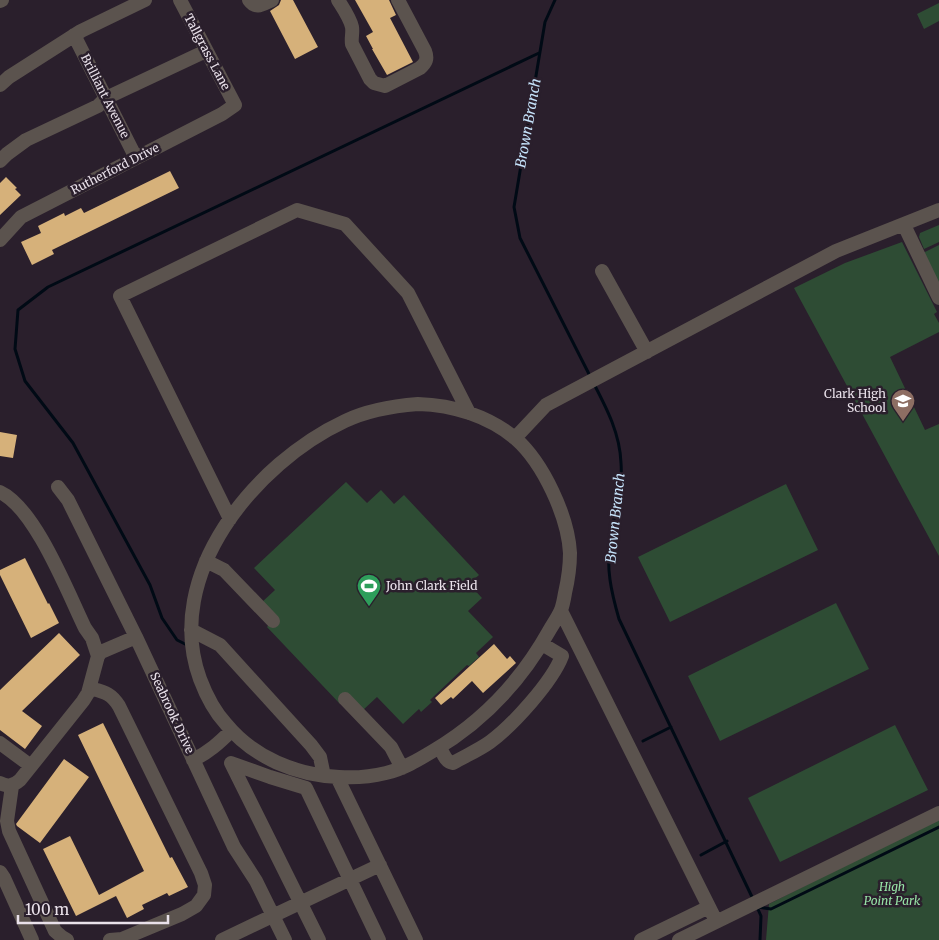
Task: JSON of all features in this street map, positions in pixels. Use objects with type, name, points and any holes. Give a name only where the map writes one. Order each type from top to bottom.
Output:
[{"type":"street","points":[[0,85],[9,77],[74,35],[145,0]]},
{"type":"street","name":"Tallgrass Lane","points":[[180,0],[235,104]]},
{"type":"street","points":[[249,0],[257,6],[272,0]]},
{"type":"street","points":[[338,0],[351,24],[352,44],[370,79],[374,84],[385,86],[420,68],[427,60],[425,51],[398,0]]},
{"type":"street","name":"Brilliant Avenue","points":[[74,35],[136,158]]},
{"type":"street","points":[[0,161],[26,140],[98,106],[106,98],[206,50]]},
{"type":"street","name":"Rutherford Drive","points":[[0,240],[21,217],[222,114],[235,104]]},
{"type":"street","points":[[230,519],[120,296],[297,210],[345,224],[408,292],[469,413]]},
{"type":"street","points":[[515,438],[546,405],[836,251],[939,210]]},
{"type":"street","points":[[904,225],[939,298]]},
{"type":"street","points":[[602,271],[647,352]]},
{"type":"street","points":[[401,405],[434,405],[453,408],[499,427],[515,438],[536,462],[556,499],[565,523],[570,553],[569,569],[568,582],[561,610],[542,644],[523,672],[495,704],[473,724],[440,747],[402,768],[368,777],[330,776],[297,770],[276,762],[247,745],[231,731],[210,702],[197,669],[193,653],[191,630],[192,611],[200,574],[218,536],[258,486],[280,464],[315,438],[343,422],[378,409],[401,405]]},
{"type":"street","name":"Seabrook Drive","points":[[58,487],[68,500],[136,637],[234,847],[256,881],[284,940]]},
{"type":"street","points":[[0,492],[17,504],[32,523],[49,552],[85,628],[92,638],[98,656]]},
{"type":"street","points":[[206,561],[224,570],[273,621]]},
{"type":"street","points":[[561,610],[716,921]]},
{"type":"street","points":[[191,630],[220,645],[320,757],[380,865],[416,940]]},
{"type":"street","points":[[67,940],[55,930],[8,831],[6,784],[20,780],[83,701],[90,688],[98,656],[101,652],[136,637]]},
{"type":"street","points":[[542,644],[562,656]]},
{"type":"street","points":[[440,747],[446,761],[453,762],[490,742],[520,715],[558,666],[562,656],[570,648],[578,644]]},
{"type":"street","points":[[90,688],[114,697],[201,873],[204,885],[204,895],[196,906],[182,914],[122,939],[110,940]]},
{"type":"street","points":[[345,699],[391,747],[402,768]]},
{"type":"street","points":[[193,760],[215,747],[231,731]]},
{"type":"street","points":[[0,743],[31,766]]},
{"type":"street","points":[[319,940],[231,762],[306,788],[379,940]]},
{"type":"street","points":[[679,940],[939,813]]},
{"type":"street","points":[[222,940],[380,865]]},
{"type":"street","points":[[0,872],[32,940]]},
{"type":"street","points":[[641,940],[709,907]]},
{"type":"green space","points":[[939,3],[939,21],[924,29],[917,14]]},
{"type":"green space","points":[[939,225],[939,242],[924,249],[919,237],[920,233]]},
{"type":"green space","name":"Clark High School","points":[[902,242],[937,312],[934,314],[939,323],[939,332],[890,357],[925,430],[939,424],[939,556],[794,288],[845,263]]},
{"type":"green space","points":[[939,245],[939,284],[923,253]]},
{"type":"green space","name":"John Clark Field","points":[[346,482],[367,503],[381,490],[394,504],[404,495],[479,575],[469,584],[482,598],[468,611],[493,637],[476,653],[479,657],[469,666],[467,665],[430,700],[432,702],[421,712],[419,709],[403,724],[377,697],[362,711],[348,696],[340,704],[267,627],[275,618],[261,603],[275,590],[254,568]]},
{"type":"green space","points":[[786,484],[818,550],[670,622],[638,557]]},
{"type":"green space","points":[[836,603],[869,669],[720,741],[688,676]]},
{"type":"green space","points":[[895,725],[928,790],[780,862],[748,798]]},
{"type":"green space","name":"High Point Park","points":[[939,818],[939,940],[766,940],[769,904]]},
{"type":"building","points":[[281,0],[293,0],[318,47],[295,59],[270,11],[279,5]]},
{"type":"building","points":[[355,0],[389,0],[396,15],[390,18],[413,62],[387,75],[366,36],[373,32]]},
{"type":"building","points":[[170,171],[179,188],[52,250],[54,254],[32,265],[21,242],[41,233],[38,226],[64,213],[65,216],[81,208],[84,213]]},
{"type":"building","points":[[6,177],[21,195],[0,215],[0,183]]},
{"type":"building","points":[[0,432],[17,435],[13,458],[0,456]]},
{"type":"building","points":[[25,558],[59,623],[31,638],[0,575],[0,570]]},
{"type":"building","points":[[59,633],[80,655],[22,711],[42,726],[25,749],[0,730],[0,690]]},
{"type":"building","points":[[494,644],[507,659],[510,656],[516,663],[483,693],[472,681],[453,699],[451,697],[441,705],[435,698]]},
{"type":"building","points":[[103,723],[170,858],[172,857],[188,887],[169,896],[167,893],[142,905],[144,909],[127,918],[116,896],[76,916],[43,849],[70,836],[99,895],[144,871],[78,735]]},
{"type":"building","points":[[64,759],[89,777],[40,843],[16,824]]},
{"type":"waterway","name":"Brown Branch","points":[[555,0],[545,22],[514,207],[520,238],[591,378]]},
{"type":"waterway","points":[[185,644],[177,640],[162,618],[150,585],[73,443],[25,381],[15,349],[18,310],[48,287],[539,53]]},
{"type":"waterway","name":"Brown Branch","points":[[594,384],[612,422],[620,452],[621,483],[610,539],[609,560],[612,589],[619,619],[753,899]]},
{"type":"waterway","points":[[643,741],[671,727]]},
{"type":"waterway","points":[[758,907],[771,909],[939,827]]},
{"type":"waterway","points":[[701,855],[727,841]]},
{"type":"waterway","name":"Brown Branch","points":[[757,907],[761,916],[760,940]]},
{"type":"place","name":"Clark High School","points":[[903,422]]},
{"type":"place","name":"John Clark Field","points":[[369,607]]}]
